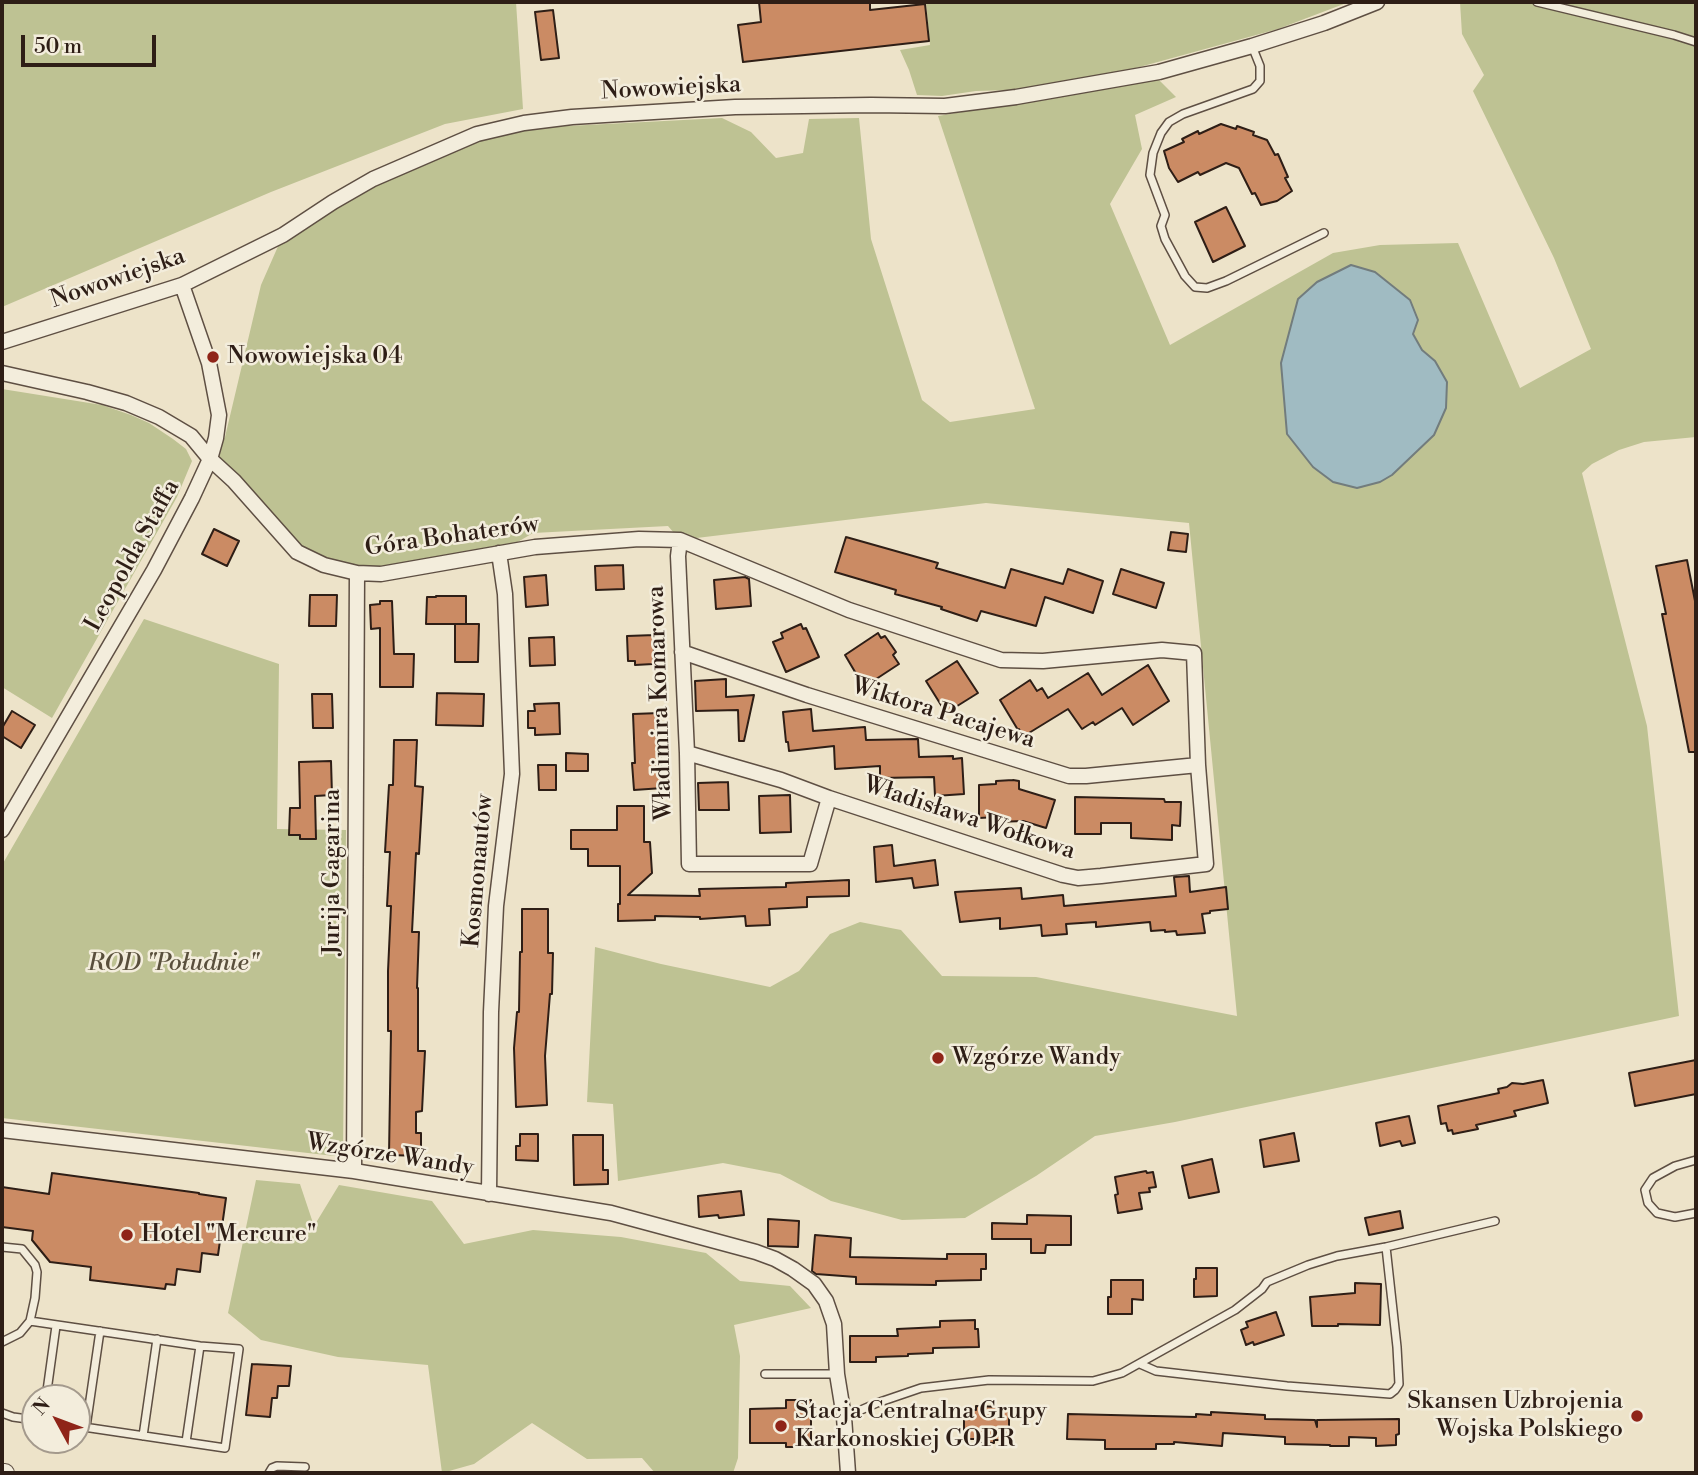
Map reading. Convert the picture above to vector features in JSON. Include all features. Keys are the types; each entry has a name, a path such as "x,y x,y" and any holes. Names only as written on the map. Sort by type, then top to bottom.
{"street":[{"name":"Nowowiejska","path":"2,342 182,285 282,235 373,179 477,134 524,123 585,116 735,107 945,106 1016,97 1159,72 1325,23 1377,2"},
{"name":"Leopolda Staffa","path":"2,830 148,581 210,459 219,415 209,363 182,285"},
{"name":"Góra Bohaterów","path":"2,373 126,402 191,436 297,552 324,565 357,573 381,574 535,547 680,540"},
{"name":"Władimira Komarowa","path":"680,540 678,556 689,864"},
{"path":"680,540 849,610 1001,660 1043,661 1162,650 1194,653 1198,765"},
{"name":"Kosmonautów","path":"489,1194 491,1012 496,906 512,774 505,594 499,553"},
{"name":"Jurija Gagarina","path":"354,1171 357,573"},
{"name":"Wiktora Pacajewa","path":"682,652 820,699 1069,776 1198,765"},
{"name":"Władisława Wołkowa","path":"687,753 781,779 829,798 1063,876 1078,878 1206,864 1198,765"},
{"name":"Władisława Wołkowa","path":"689,864 810,864 829,798"},
{"name":"Wzgórze Wandy","path":"2,1130 354,1171 611,1213 775,1259 814,1284 825,1301 834,1324 836,1374 844,1418 848,1473"}],"lane":[{"path":"1537,2 1674,34 1696,42"},
{"path":"1252,46 1260,66 1260,81 1253,89 1184,114 1169,122 1161,133 1153,153 1150,175 1165,215 1161,226 1165,239 1185,276 1195,286 1208,288 1324,233"},
{"path":"1696,1160 1675,1166 1653,1178 1645,1190 1648,1203 1657,1213 1675,1216 1696,1213"},
{"path":"844,1418 877,1403 922,1388 989,1380 1093,1381 1122,1373 1235,1310 1267,1282 1308,1265 1337,1256 1495,1222"},
{"path":"2,1247 22,1249 35,1265 37,1272 30,1321 20,1333 2,1342"},
{"path":"1140,1364 1156,1371 1287,1386 1390,1394 1399,1384 1386,1247"},
{"path":"30,1321 200,1346 239,1349 225,1448 91,1428"},
{"path":"48,1384 56,1326"},
{"path":"91,1393 100,1331"},
{"path":"144,1436 157,1339"},
{"path":"186,1442 200,1346"},
{"path":"765,1374 836,1374"},
{"path":"2,1413 21,1418"},
{"path":"270,1473 272,1468 277,1466 305,1467"}],"green space":[{"path":"2,2 516,2 523,109 445,124 271,192 2,307"},
{"path":"926,2 1349,2 1278,29 1114,74 1011,90 942,96 917,95 900,50 930,45"},
{"path":"1460,2 1696,2 1696,437 1644,442 1619,450 1592,464 1582,473 1647,726 1679,1016 1175,1122 1095,1136 1036,1176 965,1218 902,1220 831,1201 780,1174 723,1163 618,1181 613,1104 587,1102 595,947 770,987 799,971 830,934 860,922 901,930 942,976 1036,977 1237,1016 1189,523 986,503 680,540 668,526 533,533 499,553 400,570 322,567 210,459 225,437 261,285 283,235 333,202 477,134 529,128 722,118 751,132 776,158 803,153 809,119 859,118 871,239 922,400 950,422 1035,409 938,116 1158,79 1176,97 1135,115 1142,149 1110,204 1170,345 1333,253 1380,245 1458,243 1520,388 1591,349 1554,258 1473,91 1484,75 1462,34","holes":["1351,265 1375,272 1410,300 1413,334 1422,350 1435,361 1287,434 1281,363"]},
{"path":"2,389 102,405 131,415 173,439 186,449 192,461 177,497 52,718 2,687"},
{"name":"ROD \"Południe\"","path":"144,619 279,664 277,829 346,830 343,1157 2,1118 2,865"},
{"path":"256,1180 300,1184 314,1226 339,1185 432,1201 464,1244 533,1230 621,1237 706,1253 740,1281 790,1286 811,1308 734,1325 740,1356 738,1458 733,1473 655,1473 642,1458 587,1459 532,1423 474,1464 442,1473 428,1365 338,1357 261,1340 228,1313"}],"water":[{"path":"1351,265 1375,272 1410,300 1418,320 1413,334 1422,350 1435,361 1447,382 1446,408 1434,435 1392,475 1380,482 1357,488 1333,482 1313,467 1287,434 1281,363 1298,299 1317,282"}],"building":[{"path":"759,2 870,2 870,10 925,4 929,41 743,62 738,25 761,22"},
{"path":"553,10 559,58 541,60 535,12"},
{"path":"1221,124 1236,129 1237,126 1267,140 1275,155 1278,154 1292,191 1277,201 1261,205 1255,193 1252,194 1239,168 1226,163 1178,182 1169,168 1164,151 1184,142 1182,139 1198,131 1199,134"},
{"path":"1226,207 1245,246 1213,262 1195,222"},
{"path":"214,529 239,541 227,566 202,554"},
{"path":"1171,532 1188,534 1186,552 1168,550"},
{"path":"846,537 938,563 936,568 1005,588 1011,569 1063,584 1068,569 1103,581 1093,613 1045,597 1036,626 981,611 977,621 941,609 942,607 895,594 896,590 835,572"},
{"path":"1687,560 1696,606 1696,752 1689,752 1662,614 1666,614 1656,566"},
{"path":"623,565 624,589 596,590 595,566"},
{"path":"1121,569 1164,583 1156,608 1113,594"},
{"path":"546,575 548,605 526,607 524,577"},
{"path":"745,577 749,579 751,606 716,609 714,580"},
{"path":"310,595 337,595 336,626 309,626"},
{"path":"466,596 466,624 426,624 427,597"},
{"path":"380,601 392,601 394,654 414,654 413,687 380,687 380,628 371,629 370,605 380,604"},
{"path":"455,624 479,624 478,662 455,662"},
{"path":"801,624 803,629 806,628 819,657 786,672 773,642 783,638 781,633"},
{"path":"878,633 881,638 885,636 896,652 893,655 899,664 864,687 845,655"},
{"path":"655,635 653,664 635,665 635,661 628,661 627,636"},
{"path":"554,637 555,665 530,666 529,638"},
{"path":"957,661 978,693 946,713 926,681"},
{"path":"1148,665 1169,701 1133,725 1122,708 1095,725 1093,722 1082,729 1068,709 1024,736 1000,700 1030,680 1037,691 1042,688 1048,698 1088,673 1102,695"},
{"path":"726,679 726,697 754,695 744,741 739,741 738,710 696,711 695,681"},
{"path":"437,693 484,694 483,726 436,725"},
{"path":"312,694 332,694 333,728 313,728"},
{"path":"559,703 560,734 535,735 535,728 528,728 528,711 535,711 534,704"},
{"path":"811,709 813,731 865,727 866,740 918,739 919,757 962,758 964,794 935,796 934,777 880,778 880,766 835,769 834,746 789,751 783,712"},
{"path":"12,711 35,725 21,748 2,736 2,728"},
{"path":"660,713 661,731 658,732 663,788 634,790 633,714"},
{"path":"394,740 417,740 415,786 423,787 412,932 419,932 418,1051 425,1051 422,1111 416,1112 416,1133 421,1133 421,1156 389,1155 391,1031 388,1031 388,971 391,906 387,906 390,852 385,852 389,785 393,785"},
{"path":"566,753 588,754 588,771 566,771"},
{"path":"331,761 332,795 315,796 316,839 300,839 300,835 289,835 290,808 300,808 299,762"},
{"path":"538,765 556,765 556,790 539,790"},
{"path":"1019,781 1019,789 1055,800 1046,828 1023,821 997,822 997,817 979,818 979,785"},
{"path":"728,782 729,810 699,810 698,783"},
{"path":"790,795 791,832 760,833 759,796"},
{"path":"1075,797 1164,799 1165,802 1181,802 1180,826 1172,825 1172,840 1131,838 1131,823 1101,823 1101,834 1075,834"},
{"path":"617,806 644,806 644,842 650,842 652,873 628,895 700,896 699,889 786,887 786,883 849,880 849,896 807,897 807,907 769,909 770,925 746,926 745,916 700,919 655,916 655,920 618,921 620,866 588,866 588,849 571,849 571,830 617,830"},
{"path":"892,845 894,866 935,860 938,885 914,888 912,878 876,882 874,847"},
{"path":"1189,876 1190,892 1226,887 1228,909 1202,914 1205,933 1177,935 1176,931 1151,931 1150,922 1096,927 1096,922 1066,924 1067,934 1042,936 1041,925 1000,929 1000,918 960,922 955,892 1021,888 1022,899 1063,895 1064,906 1176,896 1174,877"},
{"path":"522,909 548,909 548,953 553,953 552,994 545,1056 547,1105 516,1107 514,1048 519,1012"},
{"path":"1696,1060 1696,1094 1635,1106 1629,1073"},
{"path":"1543,1080 1548,1103 1514,1111 1516,1116 1476,1125 1478,1129 1453,1134 1452,1130 1448,1131 1446,1123 1441,1124 1438,1106 1499,1093 1498,1089 1512,1083"},
{"path":"1409,1116 1415,1143 1402,1146 1400,1141 1380,1146 1376,1123"},
{"path":"1294,1133 1299,1161 1264,1167 1260,1140"},
{"path":"520,1134 538,1134 538,1161 516,1160 516,1146 520,1146"},
{"path":"573,1135 603,1135 603,1170 608,1170 608,1184 574,1185"},
{"path":"1212,1159 1219,1192 1189,1198 1182,1166"},
{"path":"1153,1172 1156,1187 1149,1188 1150,1192 1139,1193 1142,1209 1118,1213 1115,1177"},
{"name":"Hotel \"Mercure\"","path":"52,1173 226,1198 218,1255 202,1253 200,1272 177,1269 175,1285 166,1284 165,1289 90,1280 91,1267 50,1262 32,1240 33,1231 2,1227 2,1187 49,1194"},
{"path":"741,1191 744,1215 699,1217 698,1196"},
{"path":"1400,1211 1403,1228 1369,1235 1365,1218"},
{"path":"1027,1215 1071,1216 1071,1245 1046,1245 1045,1253 1031,1253 1031,1239 992,1239 992,1223 1027,1224"},
{"path":"768,1219 799,1221 798,1247 768,1246"},
{"path":"815,1235 851,1238 850,1257 947,1259 947,1254 986,1254 986,1269 981,1269 981,1280 936,1281 936,1285 856,1284 856,1277 816,1274 812,1271"},
{"path":"1196,1268 1217,1268 1217,1296 1194,1297"},
{"path":"1111,1280 1143,1280 1143,1300 1132,1299 1132,1314 1108,1314"},
{"path":"1355,1283 1381,1284 1380,1325 1312,1326 1310,1297 1355,1293"},
{"path":"1276,1312 1284,1335 1246,1345 1241,1330 1248,1327 1246,1322"},
{"path":"975,1320 979,1347 933,1348 933,1353 876,1357 876,1362 850,1362 850,1336 898,1336 897,1329 940,1327 940,1321"},
{"path":"252,1364 291,1366 289,1386 278,1386 277,1398 272,1398 270,1417 246,1415"},
{"name":"Stacja Centralna Grupy Karkonoskiej GOPR","path":"786,1400 811,1400 811,1447 786,1447 786,1443 750,1443 750,1409 786,1408"},
{"path":"976,1406 1009,1410 1009,1440 994,1440 994,1443 964,1439 964,1410 976,1410"},
{"path":"1211,1412 1265,1415 1265,1419 1315,1420 1317,1427 1317,1420 1399,1419 1399,1434 1396,1435 1396,1445 1376,1446 1376,1438 1349,1437 1349,1446 1330,1446 1285,1444 1285,1437 1223,1433 1222,1446 1174,1442 1156,1444 1156,1449 1105,1449 1105,1440 1067,1439 1068,1414 1196,1417 1196,1414 1211,1415"}],"place":[{"name":"Nowowiejska 04","path":"213,357"},
{"name":"Wzgórze Wandy","path":"938,1058"},
{"name":"Hotel \"Mercure\"","path":"127,1235"},
{"name":"Skansen Uzbrojenia Wojska Polskiego","path":"1637,1416"},
{"name":"Stacja Centralna Grupy Karkonoskiej GOPR","path":"781,1426"}]}
